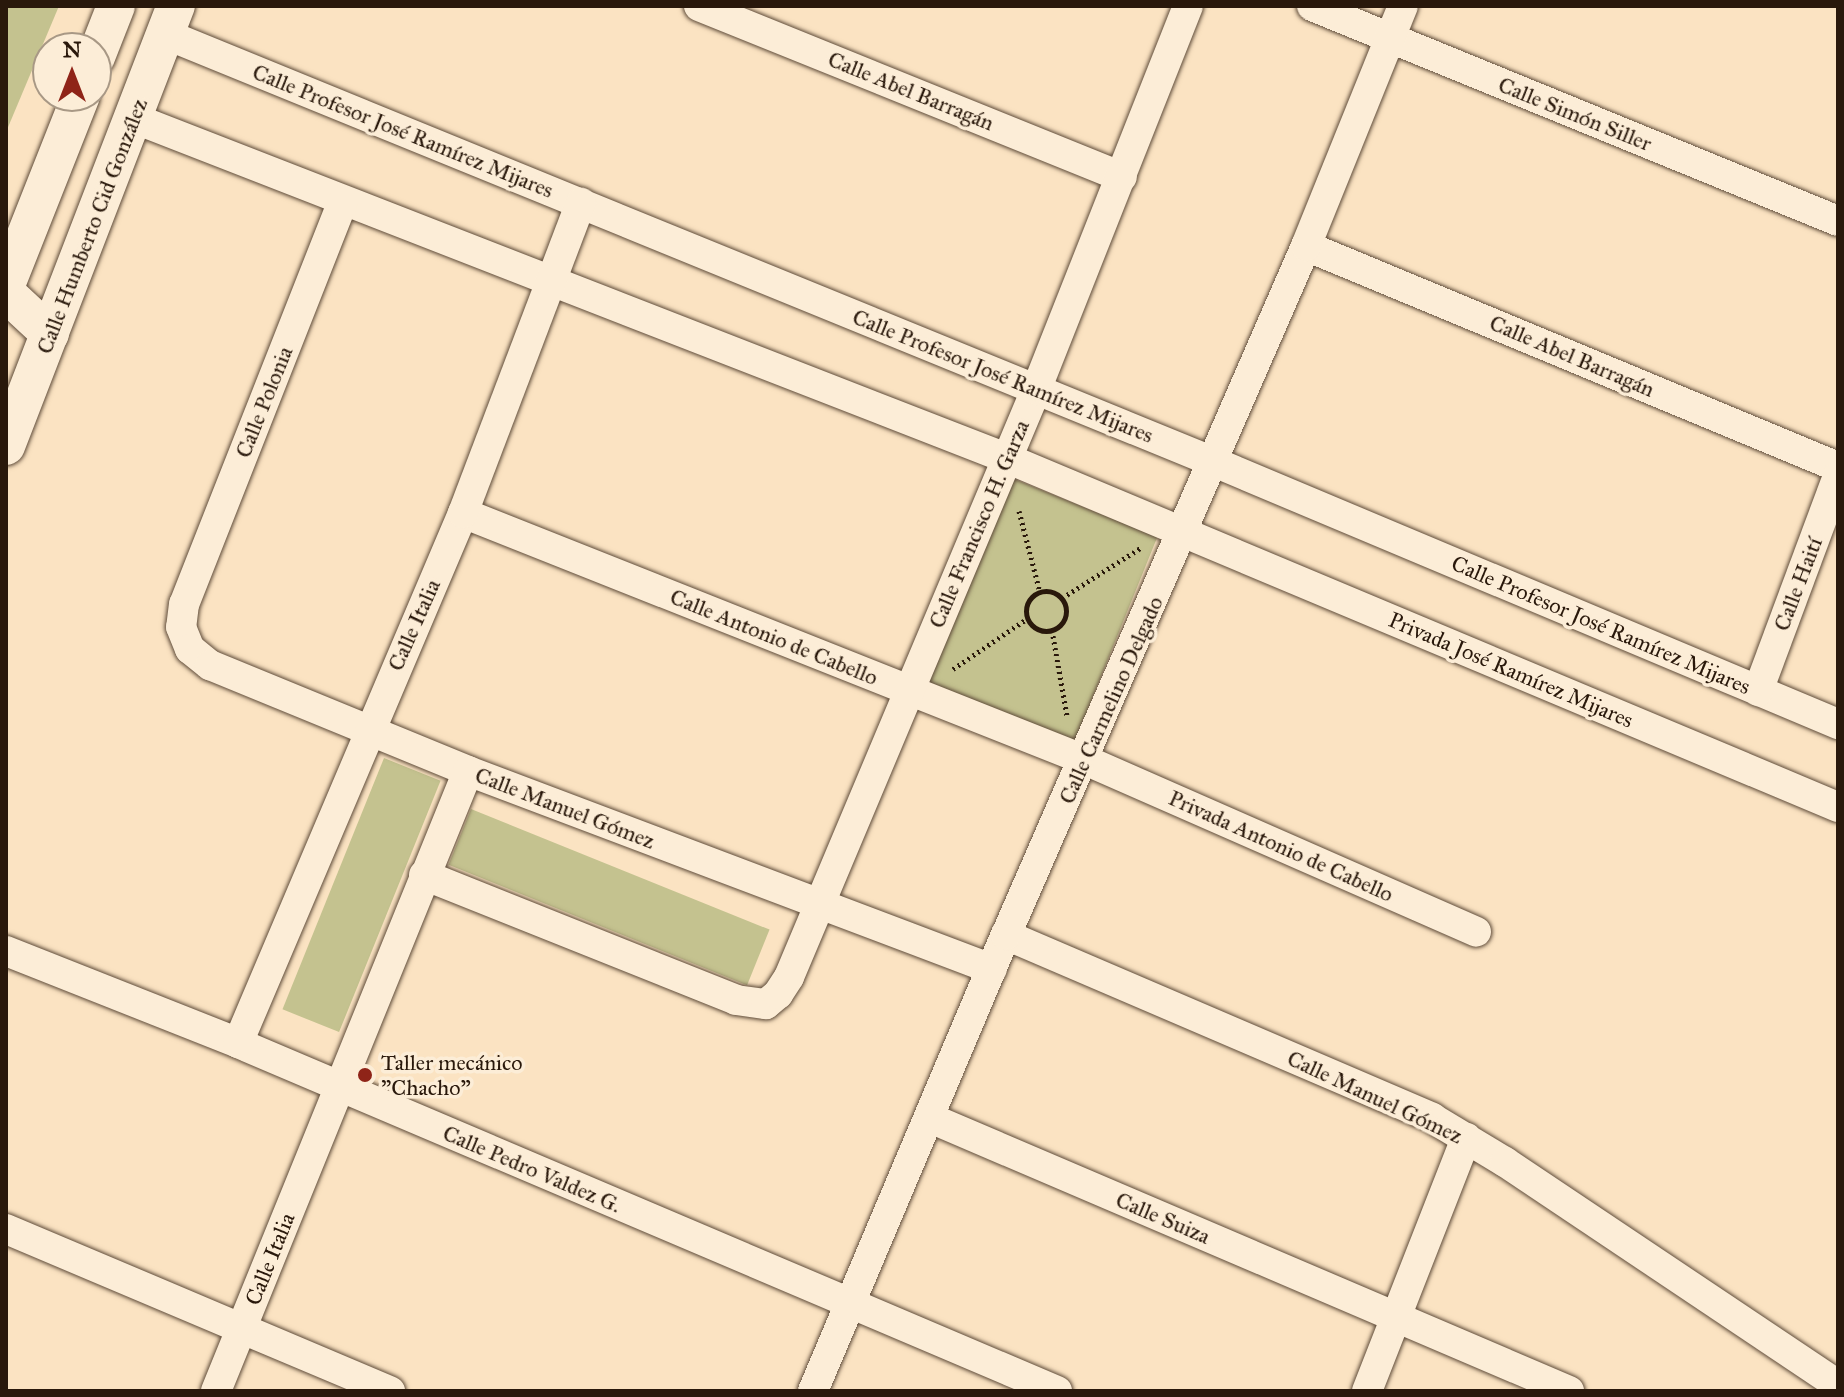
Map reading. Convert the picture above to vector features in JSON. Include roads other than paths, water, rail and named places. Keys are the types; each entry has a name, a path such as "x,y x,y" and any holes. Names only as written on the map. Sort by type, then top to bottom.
{"street":[{"path":"106,32 116,6"},
{"name":"Calle Abel Barragán","path":"699,6 1122,177"},
{"name":"Calle Francisco H. Garza","path":"424,875 736,1000 766,1004 778,994 820,904 1036,390 1188,6"},
{"name":"Calle Simón Siller","path":"1312,6 1838,221"},
{"name":"Calle Carmelino Delgado","path":"813,1391 1006,935 1214,462 1403,6"},
{"name":"Calle Humberto Cid González","path":"6,446 171,20"},
{"name":"Calle Profesor José Ramírez Mijares","path":"171,20 581,203 1214,462 1838,724"},
{"path":"6,285 75,112"},
{"path":"133,118 550,283 1006,458 1184,531"},
{"name":"Calle Polonia","path":"184,604 343,201"},
{"name":"Calle Italia","path":"238,1043 368,730 463,513 581,203"},
{"name":"Calle Abel Barragán","path":"1306,246 1838,467"},
{"path":"6,293 50,334"},
{"name":"Calle Haití","path":"1758,691 1838,476"},
{"name":"Calle Antonio de Cabello","path":"463,513 1085,760"},
{"name":"Privada José Ramírez Mijares","path":"1184,531 1838,807"},
{"name":"Calle Manuel Gómez","path":"184,604 181,627 190,649 210,665 468,771 992,969"},
{"name":"Privada Antonio de Cabello","path":"1085,760 1476,932"},
{"name":"Calle Italia","path":"216,1391 468,771"},
{"name":"Calle Manuel Gómez","path":"1006,935 1432,1118 1838,1385"},
{"name":"Calle Pedro Valdez G.","path":"6,951 238,1043 1057,1391"},
{"name":"Calle Suiza","path":"930,1118 1569,1391"},
{"path":"1367,1391 1466,1138"},
{"path":"6,1229 390,1391"}],"place":[{"name":"Taller mecánico \"Chacho\"","path":"365,1075"}]}
